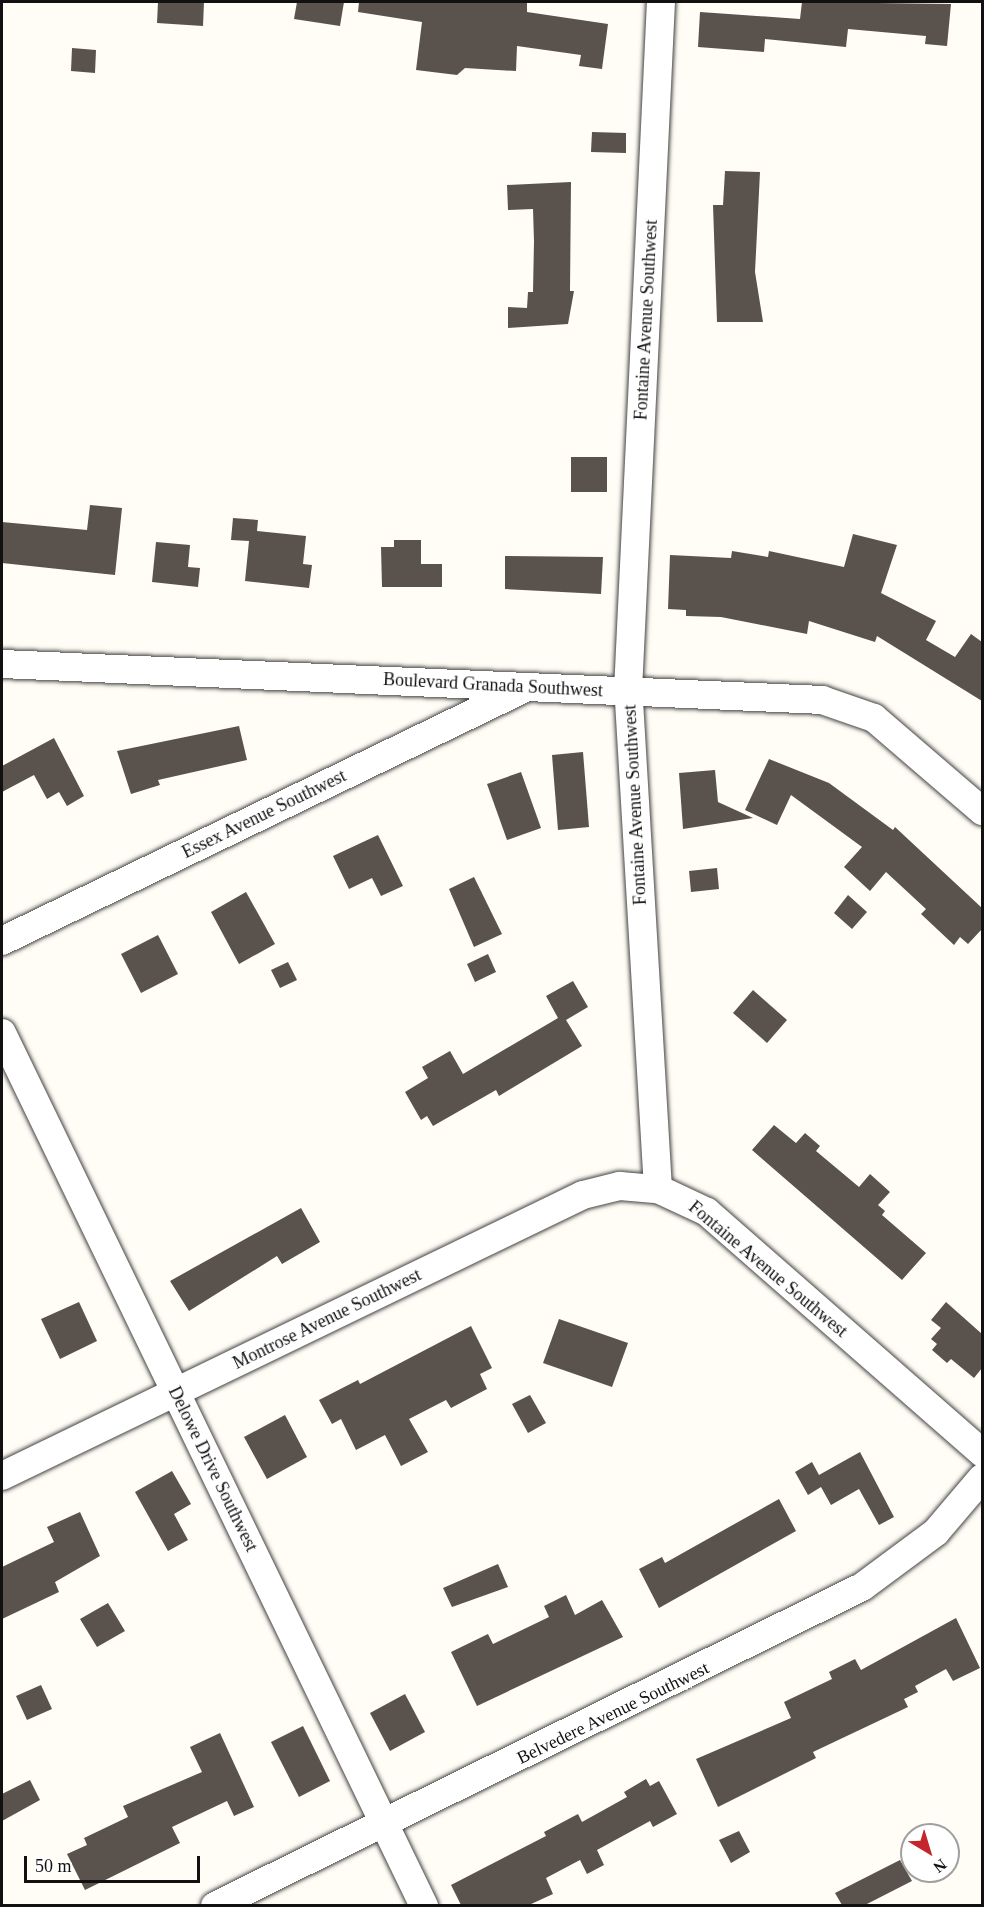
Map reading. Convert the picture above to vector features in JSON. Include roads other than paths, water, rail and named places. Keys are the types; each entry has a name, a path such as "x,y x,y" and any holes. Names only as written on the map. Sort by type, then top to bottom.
{"street":[{"name":"Fontaine Avenue Southwest","path":"661,2 628,692 658,1189 707,1212 982,1453"},
{"name":"Boulevard Granada Southwest","path":"2,664 628,692 848,706 874,718 982,811"},
{"name":"Essex Avenue Southwest","path":"2,942 527,687"},
{"name":"Delowe Drive Southwest","path":"2,1033 424,1905"},
{"name":"Montrose Avenue Southwest","path":"2,1476 583,1195 620,1186 658,1189"},
{"name":"Belvedere Avenue Southwest","path":"215,1905 384,1824 862,1587 936,1532 982,1478"}]}
